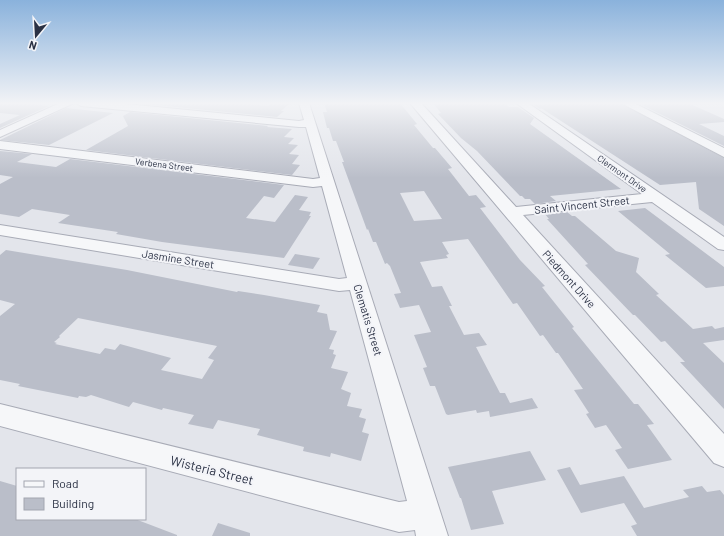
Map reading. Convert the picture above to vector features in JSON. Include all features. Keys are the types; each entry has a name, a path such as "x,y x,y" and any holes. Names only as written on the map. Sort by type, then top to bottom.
{"street":[{"path":"0,134 14,128"},
{"name":"Clematis Street","path":"311,128 429,525"},
{"name":"Piedmont Drive","path":"437,128 724,454"},
{"name":"Clermont Drive","path":"557,128 724,245"},
{"path":"675,128 724,153"},
{"path":"698,140 718,138"},
{"name":"Verbena Street","path":"0,145 313,183 327,182"},
{"name":"Saint Vincent Street","path":"510,212 655,197"},
{"name":"Jasmine Street","path":"0,230 339,285 357,283"},
{"name":"Wisteria Street","path":"0,415 429,525"}],"building":[{"path":"25,128 83,128 49,145 0,140"},
{"path":"124,128 280,128 292,129 284,137 294,138 288,144 298,145 289,154 299,155 292,164 300,165 292,175 86,150"},
{"path":"329,128 416,128 452,168 448,169 469,196 476,195 486,207 480,208 520,260 545,286 542,287 574,327 572,328 634,404 638,404 654,424 647,425 672,460 628,469 615,450 622,448 606,425 595,428 586,414 589,413 574,390 583,389 558,353 556,353 543,335 540,336 517,303 513,304 468,239 442,242 449,254 446,255 448,258 420,262 432,287 442,286 452,306 449,306 464,335 479,333 487,345 476,347 500,393 505,393 510,403 532,398 538,408 490,417 489,411 477,413 476,410 448,415 446,414 435,386 430,386 423,368 427,367 414,335 431,332 419,305 400,308 394,294 401,293 390,266 387,263 385,264 376,242 373,242 368,229 367,230 342,162 344,162 336,141 333,141","holes":["424,191 442,219 414,221 400,193"]},
{"path":"451,128 536,128 621,189 550,196 556,201 535,204 530,199 525,199 520,196 477,151"},
{"path":"572,128 667,128 724,158 724,226 699,209 696,182 660,185"},
{"path":"688,128 707,128 724,136 724,146"},
{"path":"0,151 32,154 17,162 56,167 70,159 284,185 274,198 264,196 246,218 275,222 295,195 308,197 299,210 311,212 309,216 311,216 284,258 162,242 116,234 118,232 58,223 70,215 32,209 19,217 0,214 0,184 13,177 0,175"},
{"path":"645,208 724,267 724,286 706,288 665,255 670,254 618,211"},
{"path":"567,212 572,216 575,216 616,251 639,258 636,272 659,294 656,295 693,329 712,326 715,329 724,327 724,340 703,343 724,363 724,409 680,362 685,362 665,341 661,342 585,265 588,264 547,219 549,219 545,214"},
{"path":"6,250 127,270 237,292 264,295 320,305 317,312 327,314 330,330 337,331 329,349 334,350 333,354 336,355 331,368 348,372 341,389 351,393 347,406 362,409 359,417 366,419 362,432 369,434 361,461 331,453 330,457 303,451 304,447 257,435 260,429 218,420 213,429 188,424 194,415 163,408 162,410 133,402 129,407 91,395 86,397 79,396 78,398 18,386 20,384 0,380 0,316 15,304 0,300 0,255","holes":["78,318 217,346 208,358 214,360 202,379 161,370 171,358 120,344 115,350 105,348 100,354 55,344 57,343 54,342"]},
{"path":"295,254 320,258 313,269 288,265"},
{"path":"530,451 546,480 492,491 504,524 471,530 461,498 448,467"},
{"path":"570,467 580,485 624,476 644,508 689,497 683,490 702,486 707,492 720,490 724,495 724,536 637,536 631,526 637,524 624,503 581,513 557,470"},
{"path":"0,481 16,486 16,520 138,520 177,535 177,536 0,536"},
{"path":"218,523 250,533 250,536 212,536"}]}
